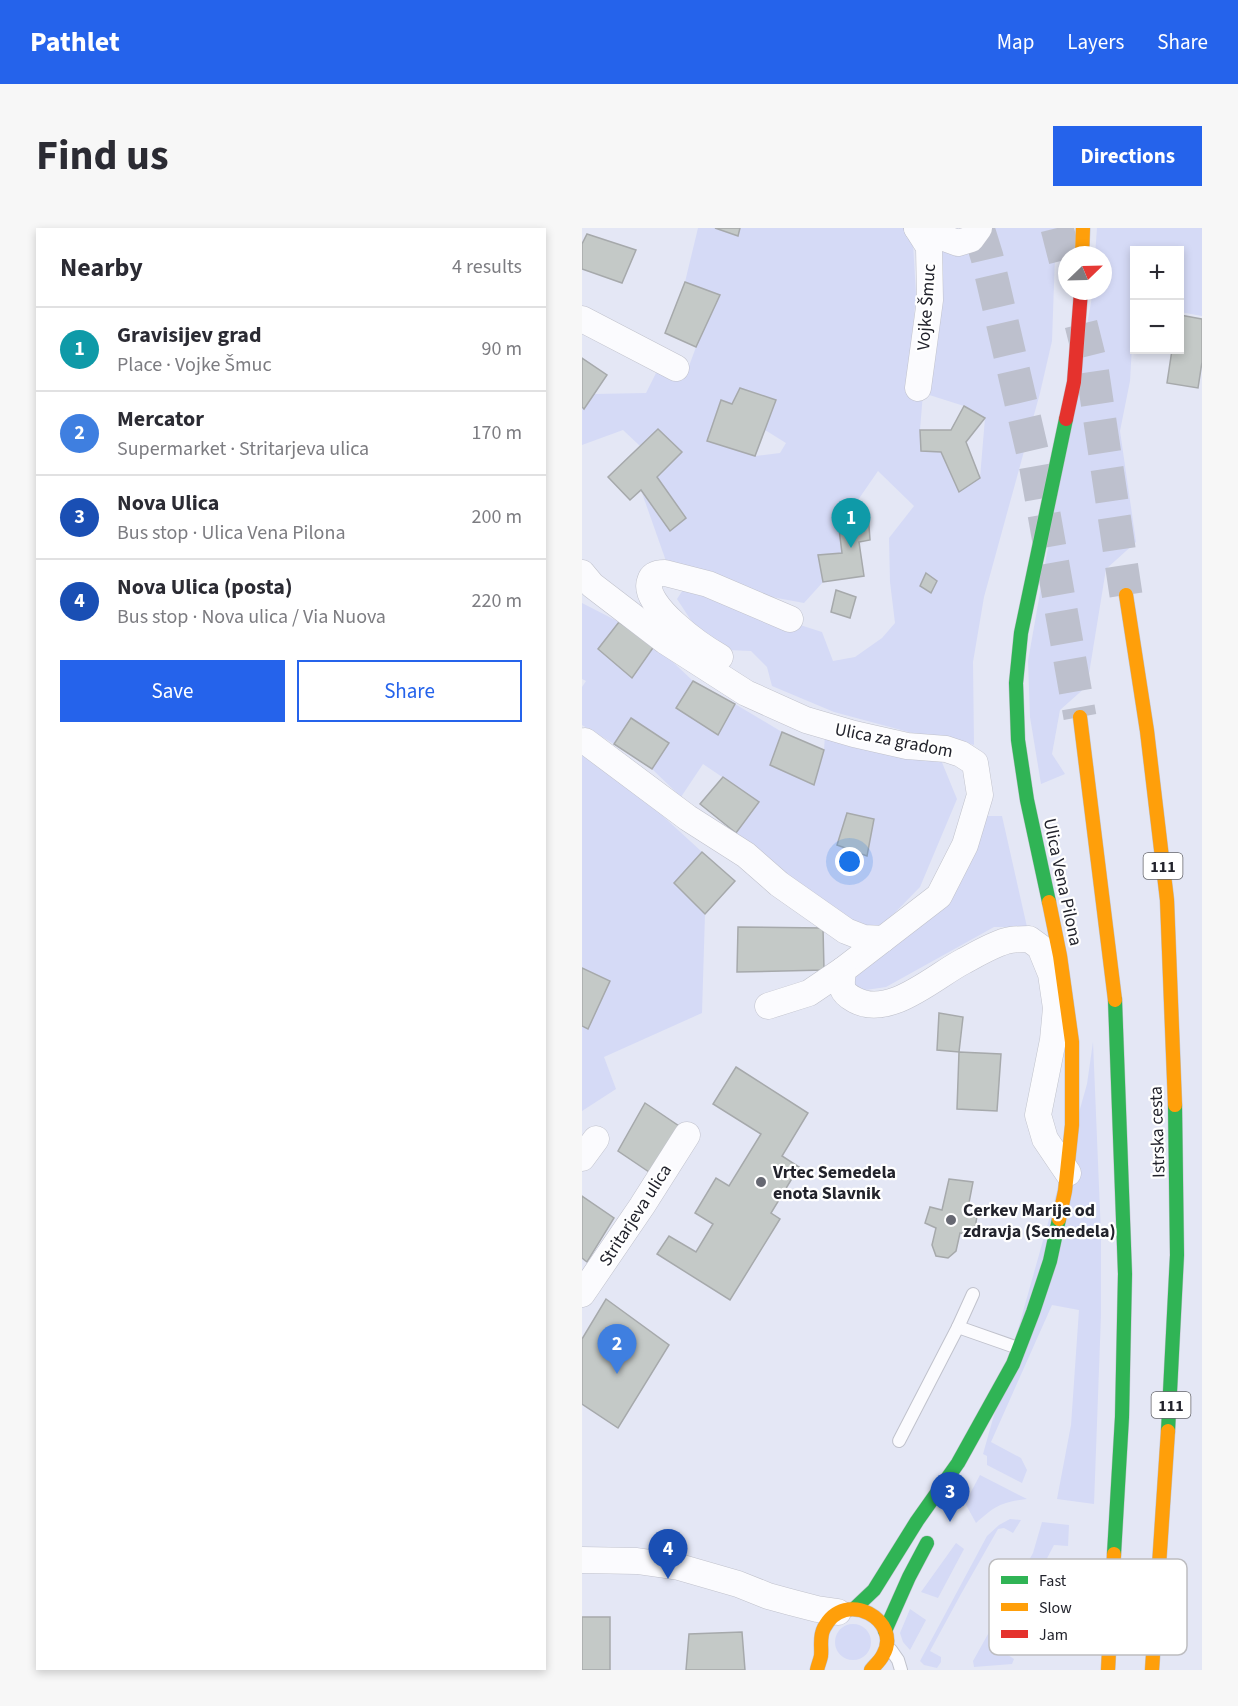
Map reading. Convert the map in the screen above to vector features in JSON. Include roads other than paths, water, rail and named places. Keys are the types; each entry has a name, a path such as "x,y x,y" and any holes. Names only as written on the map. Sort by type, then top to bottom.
{"main road":[{"path":"1082,246 1083,228"},
{"name":"Ulica Vena Pilona","path":"817,1670 823,1628 829,1619 847,1610 874,1590 957,1463 1013,1364 1050,1261 1068,1173 1072,1125 1072,1042 1060,956 1027,800 1018,740 1016,683 1021,633 1074,382 1080,300"},
{"name":"Istrska cesta","path":"1126,595 1147,731 1167,900 1176,1139 1177,1255 1172,1377 1160,1559"},
{"name":"Istrska cesta","path":"1080,717 1115,993 1125,1274 1122,1417 1114,1559"},
{"name":"Ulica Vena Pilona","path":"940,1514 957,1463"},
{"path":"872,1670 884,1654 886,1638 909,1577 931,1535"},
{"path":"847,1610 865,1610 873,1615 880,1622 886,1638"},
{"path":"821,1645 826,1660 834,1668"},
{"name":"Istrska cesta","path":"1108,1670 1109,1655"},
{"name":"Istrska cesta","path":"1152,1670 1153,1655"}],"street":[{"name":"Vojke Šmuc","path":"917,228 958,243 971,239 980,228"},
{"name":"Vojke Šmuc","path":"917,228 929,247 930,300 918,388"},
{"path":"582,319 676,369"},
{"name":"Ulica za gradom","path":"582,573 592,585 665,641 746,693 806,720 908,746 946,749 962,754 975,762 980,795 965,845 939,896 843,970 809,993 768,1006"},
{"path":"746,693 747,674 713,653 676,625 654,603 648,591 652,576 665,573 708,584 790,619"},
{"path":"585,741 688,818 746,855 779,884 846,931 864,938 883,939"},
{"path":"843,970 841,986 846,995 862,1004 878,1005 921,989 961,962 1006,941 1029,939 1040,947 1051,974 1056,1008 1053,1040 1038,1115 1045,1139 1068,1173"},
{"name":"Stritarjeva ulica","path":"582,1294 687,1135"},
{"path":"582,1560 637,1561 679,1567 738,1584 768,1596 817,1609 847,1610"},
{"path":"768,1596 801,1622 821,1645"}],"lane":[{"path":"899,1441 958,1328 973,1294"},
{"path":"958,1328 1019,1349"},
{"path":"886,1638 901,1670"}],"tunnel":[{"path":"978,228 987,257 1035,463 1080,717"},
{"path":"1057,228 1062,246"},
{"path":"1081,324 1092,368 1126,595"}],"place":[{"name":"Gravisijev grad","path":"851,548"},
{"name":"Vrtec Semedela enota Slavnik","path":"761,1182"},
{"name":"Cerkev Marije od zdravja (Semedela)","path":"951,1220"},
{"name":"Mercator","path":"617,1374"},
{"name":"Nova Ulica","path":"950,1522"},
{"name":"Nova Ulica (posta)","path":"668,1579"}]}
